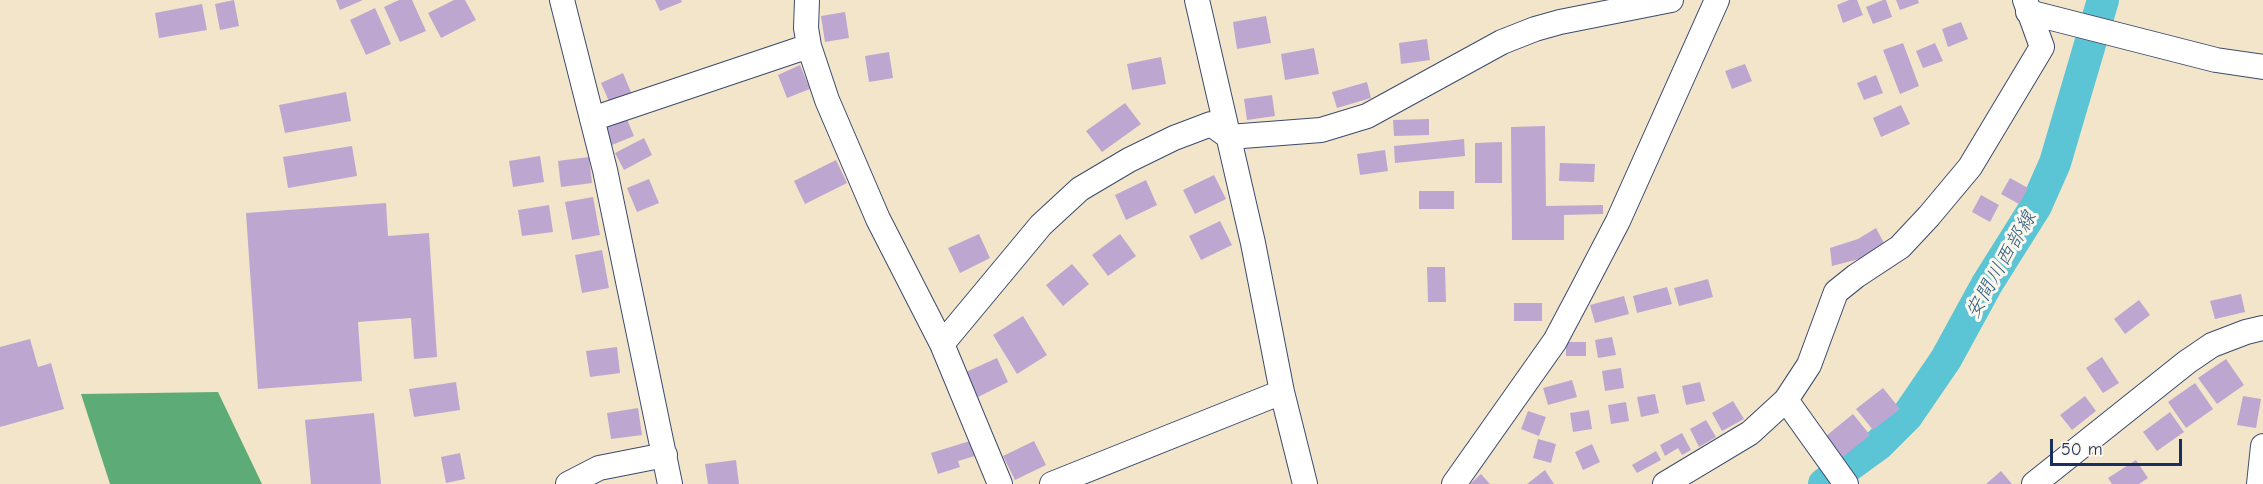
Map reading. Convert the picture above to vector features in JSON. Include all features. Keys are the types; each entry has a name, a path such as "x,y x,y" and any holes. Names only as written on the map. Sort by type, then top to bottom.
{"street":[{"path":"562,0 617,225 670,484"},
{"path":"807,0 808,46 827,100 878,219 942,344 1000,484"},
{"path":"1197,0 1253,243 1282,392 1305,484"},
{"path":"942,344 1041,225 1080,189 1129,160 1174,138 1211,124 1230,137 1321,130 1367,116 1502,42 1535,29 1671,0"},
{"path":"1454,484 1555,341 1566,321 1618,221 1718,0"},
{"path":"2027,6 2092,28 2216,60 2263,67"},
{"path":"1665,484 1750,433 1786,400 1809,365 1836,292 1900,247 1970,167 2042,47 2027,6"},
{"path":"592,119 808,46"},
{"path":"2034,484 2187,362 2212,345 2263,328"},
{"path":"1052,484 1282,392"},
{"path":"1786,400 1840,476"},
{"path":"2259,484 2263,446"},
{"path":"568,484 599,468 665,455"}],"green space":[{"path":"218,392 262,484 110,484 81,394"}],"building":[{"path":"234,0 239,26 220,30 215,4"},
{"path":"336,0 363,0 340,10"},
{"path":"399,0 412,0 426,31 400,42 384,7"},
{"path":"454,0 465,0 476,20 441,38 428,13"},
{"path":"655,0 681,0 682,2 660,11"},
{"path":"1849,0 1857,0 1863,15 1843,23 1837,5"},
{"path":"1886,0 1892,17 1873,24 1866,7"},
{"path":"1896,0 1918,0 1919,3 1900,10"},
{"path":"202,4 207,30 159,38 155,13"},
{"path":"375,8 391,44 366,55 350,20"},
{"path":"845,12 849,38 825,42 821,16"},
{"path":"1266,16 1271,43 1237,49 1233,22"},
{"path":"1961,22 1968,39 1948,47 1942,29"},
{"path":"1427,39 1430,60 1401,64 1399,43"},
{"path":"1903,43 1919,86 1900,94 1883,50"},
{"path":"1935,43 1943,61 1923,68 1916,51"},
{"path":"1314,48 1319,74 1285,80 1281,54"},
{"path":"889,52 893,78 869,82 865,56"},
{"path":"1161,57 1166,84 1132,90 1127,64"},
{"path":"1745,64 1752,81 1732,89 1725,71"},
{"path":"800,65 810,89 787,98 778,75"},
{"path":"623,73 633,97 611,106 601,83"},
{"path":"1876,75 1883,93 1864,100 1857,83"},
{"path":"1367,82 1371,98 1337,108 1332,92"},
{"path":"346,92 351,121 285,133 279,105"},
{"path":"1272,95 1275,116 1247,120 1244,99"},
{"path":"1125,103 1141,124 1102,152 1086,131"},
{"path":"1901,105 1910,124 1881,137 1873,118"},
{"path":"624,112 634,136 612,145 602,121"},
{"path":"1429,119 1429,135 1394,136 1393,120"},
{"path":"1545,126 1546,206 1603,205 1603,214 1564,215 1564,240 1512,240 1511,127"},
{"path":"644,138 652,155 624,170 615,153"},
{"path":"1464,139 1465,156 1395,163 1394,146"},
{"path":"1502,142 1502,183 1475,183 1475,143"},
{"path":"352,146 357,176 288,188 283,157"},
{"path":"1385,150 1388,171 1360,175 1357,154"},
{"path":"540,156 544,182 513,187 509,161"},
{"path":"589,157 592,183 561,187 558,161"},
{"path":"836,160 847,183 805,204 794,181"},
{"path":"1560,163 1595,164 1594,182 1559,181"},
{"path":"1214,175 1226,199 1195,214 1183,190"},
{"path":"2010,178 2028,188 2019,204 2001,194"},
{"path":"649,179 659,203 637,212 627,188"},
{"path":"1146,180 1157,205 1126,220 1115,195"},
{"path":"1419,191 1454,191 1454,209 1419,209"},
{"path":"1981,195 1999,205 1990,222 1972,212"},
{"path":"593,197 600,235 572,240 565,202"},
{"path":"386,203 388,236 429,233 437,357 414,359 411,318 358,322 362,381 258,389 246,213"},
{"path":"549,205 553,232 522,236 518,210"},
{"path":"1220,221 1232,245 1201,260 1189,236"},
{"path":"1876,228 1885,245 1863,258 1832,266 1830,248 1858,239"},
{"path":"979,234 990,258 960,273 948,248"},
{"path":"1120,234 1136,256 1108,276 1092,255"},
{"path":"602,250 609,288 582,293 575,255"},
{"path":"1072,264 1089,284 1063,306 1046,285"},
{"path":"1427,267 1445,267 1446,302 1428,302"},
{"path":"1708,279 1713,297 1679,306 1674,288"},
{"path":"1667,287 1672,304 1637,313 1633,296"},
{"path":"2241,294 2245,312 2215,319 2210,301"},
{"path":"1624,296 1629,314 1595,323 1590,305"},
{"path":"2139,300 2150,315 2125,334 2114,319"},
{"path":"1514,303 1542,303 1542,321 1514,321"},
{"path":"1023,316 1047,355 1017,374 993,335"},
{"path":"1612,337 1616,355 1598,358 1595,340"},
{"path":"30,339 38,367 51,363 64,409 0,427 0,347"},
{"path":"1566,342 1586,342 1586,356 1566,356"},
{"path":"617,347 620,373 590,377 586,351"},
{"path":"2102,357 2119,383 2103,393 2086,368"},
{"path":"997,358 1008,382 978,397 966,372"},
{"path":"2226,359 2244,385 2217,404 2198,378"},
{"path":"1621,368 1624,388 1605,391 1602,371"},
{"path":"1572,380 1577,397 1548,405 1543,388"},
{"path":"456,382 460,410 414,417 409,389"},
{"path":"1700,382 1705,401 1686,405 1682,386"},
{"path":"2195,383 2213,409 2186,428 2168,402"},
{"path":"1883,388 1900,409 1873,430 1856,409"},
{"path":"1655,394 1659,413 1641,417 1637,397"},
{"path":"2085,396 2096,411 2072,430 2060,415"},
{"path":"2243,396 2261,399 2256,428 2237,425"},
{"path":"1733,401 1744,419 1722,431 1712,413"},
{"path":"1626,402 1629,421 1611,424 1608,405"},
{"path":"638,408 642,435 611,439 607,413"},
{"path":"1589,410 1592,429 1573,432 1570,413"},
{"path":"1528,411 1546,417 1539,436 1521,429"},
{"path":"2170,412 2184,432 2157,451 2143,432"},
{"path":"374,413 381,484 311,484 305,420"},
{"path":"1853,414 1870,435 1843,457 1826,436"},
{"path":"1706,420 1716,437 1699,447 1690,429"},
{"path":"1682,433 1691,450 1682,455 1678,448 1665,456 1660,445"},
{"path":"1538,439 1556,444 1551,463 1533,458"},
{"path":"970,441 975,456 958,461 960,467 938,474 931,453"},
{"path":"1034,441 1046,465 1015,480 1003,456"},
{"path":"1592,444 1600,462 1583,470 1575,452"},
{"path":"1656,451 1661,460 1637,473 1632,465"},
{"path":"460,453 465,479 446,483 441,457"},
{"path":"736,460 739,484 708,484 705,464"},
{"path":"2136,460 2148,478 2139,484 2112,484 2108,478"},
{"path":"1545,470 1554,484 1527,484"},
{"path":"2001,471 2012,484 1986,484"},
{"path":"1481,474 1490,484 1470,484"}],"waterway":[{"name":"安間川西部線","path":"1824,484 1879,444 1907,416 1946,359 1987,284 2036,206 2055,163 2103,0"}]}
